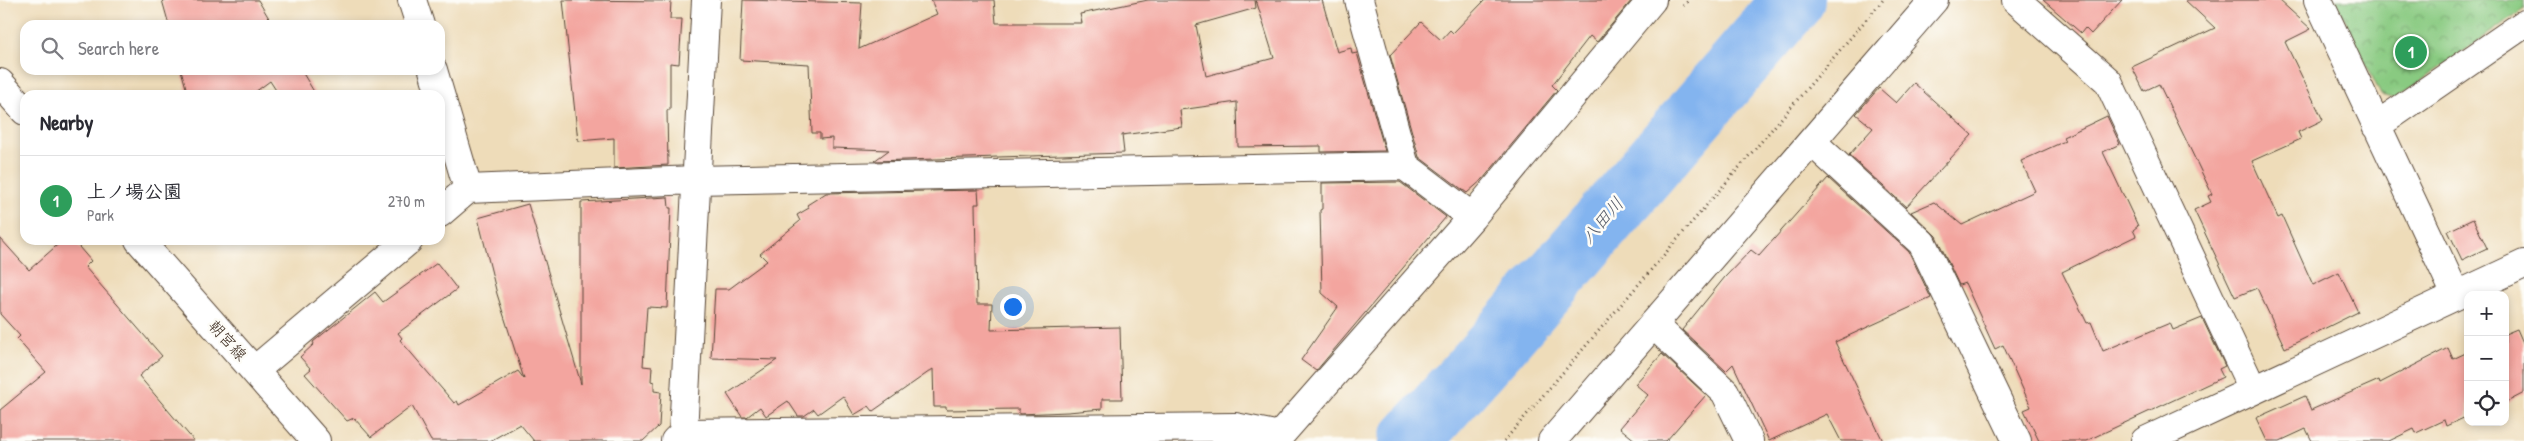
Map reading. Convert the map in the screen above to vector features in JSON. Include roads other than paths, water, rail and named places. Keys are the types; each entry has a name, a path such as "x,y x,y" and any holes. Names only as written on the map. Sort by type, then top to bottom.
{"street":[{"path":"412,0 418,20"},
{"path":"706,0 679,437 1235,427 1278,438 1472,217 1652,0"},
{"path":"1359,0 1405,166 1472,217"},
{"path":"1552,441 1934,0"},
{"path":"2016,0 2108,81 2253,390"},
{"path":"2318,0 2456,295"},
{"path":"2376,126 2524,24"},
{"path":"434,75 439,90"},
{"path":"0,83 20,105"},
{"path":"445,111 468,190"},
{"path":"1812,142 1922,243 2017,441"},
{"path":"445,210 468,190 695,180 1405,166"},
{"name":"朝宮線","path":"143,245 316,441"},
{"path":"255,370 403,245"},
{"path":"2145,441 2524,264"},
{"path":"1653,324 1725,392 1749,441"}],"waterway":[{"name":"八田川","path":"1410,441 1497,344 1794,0"}],"place":[{"name":"上ノ場公園","path":"2411,52"}]}
